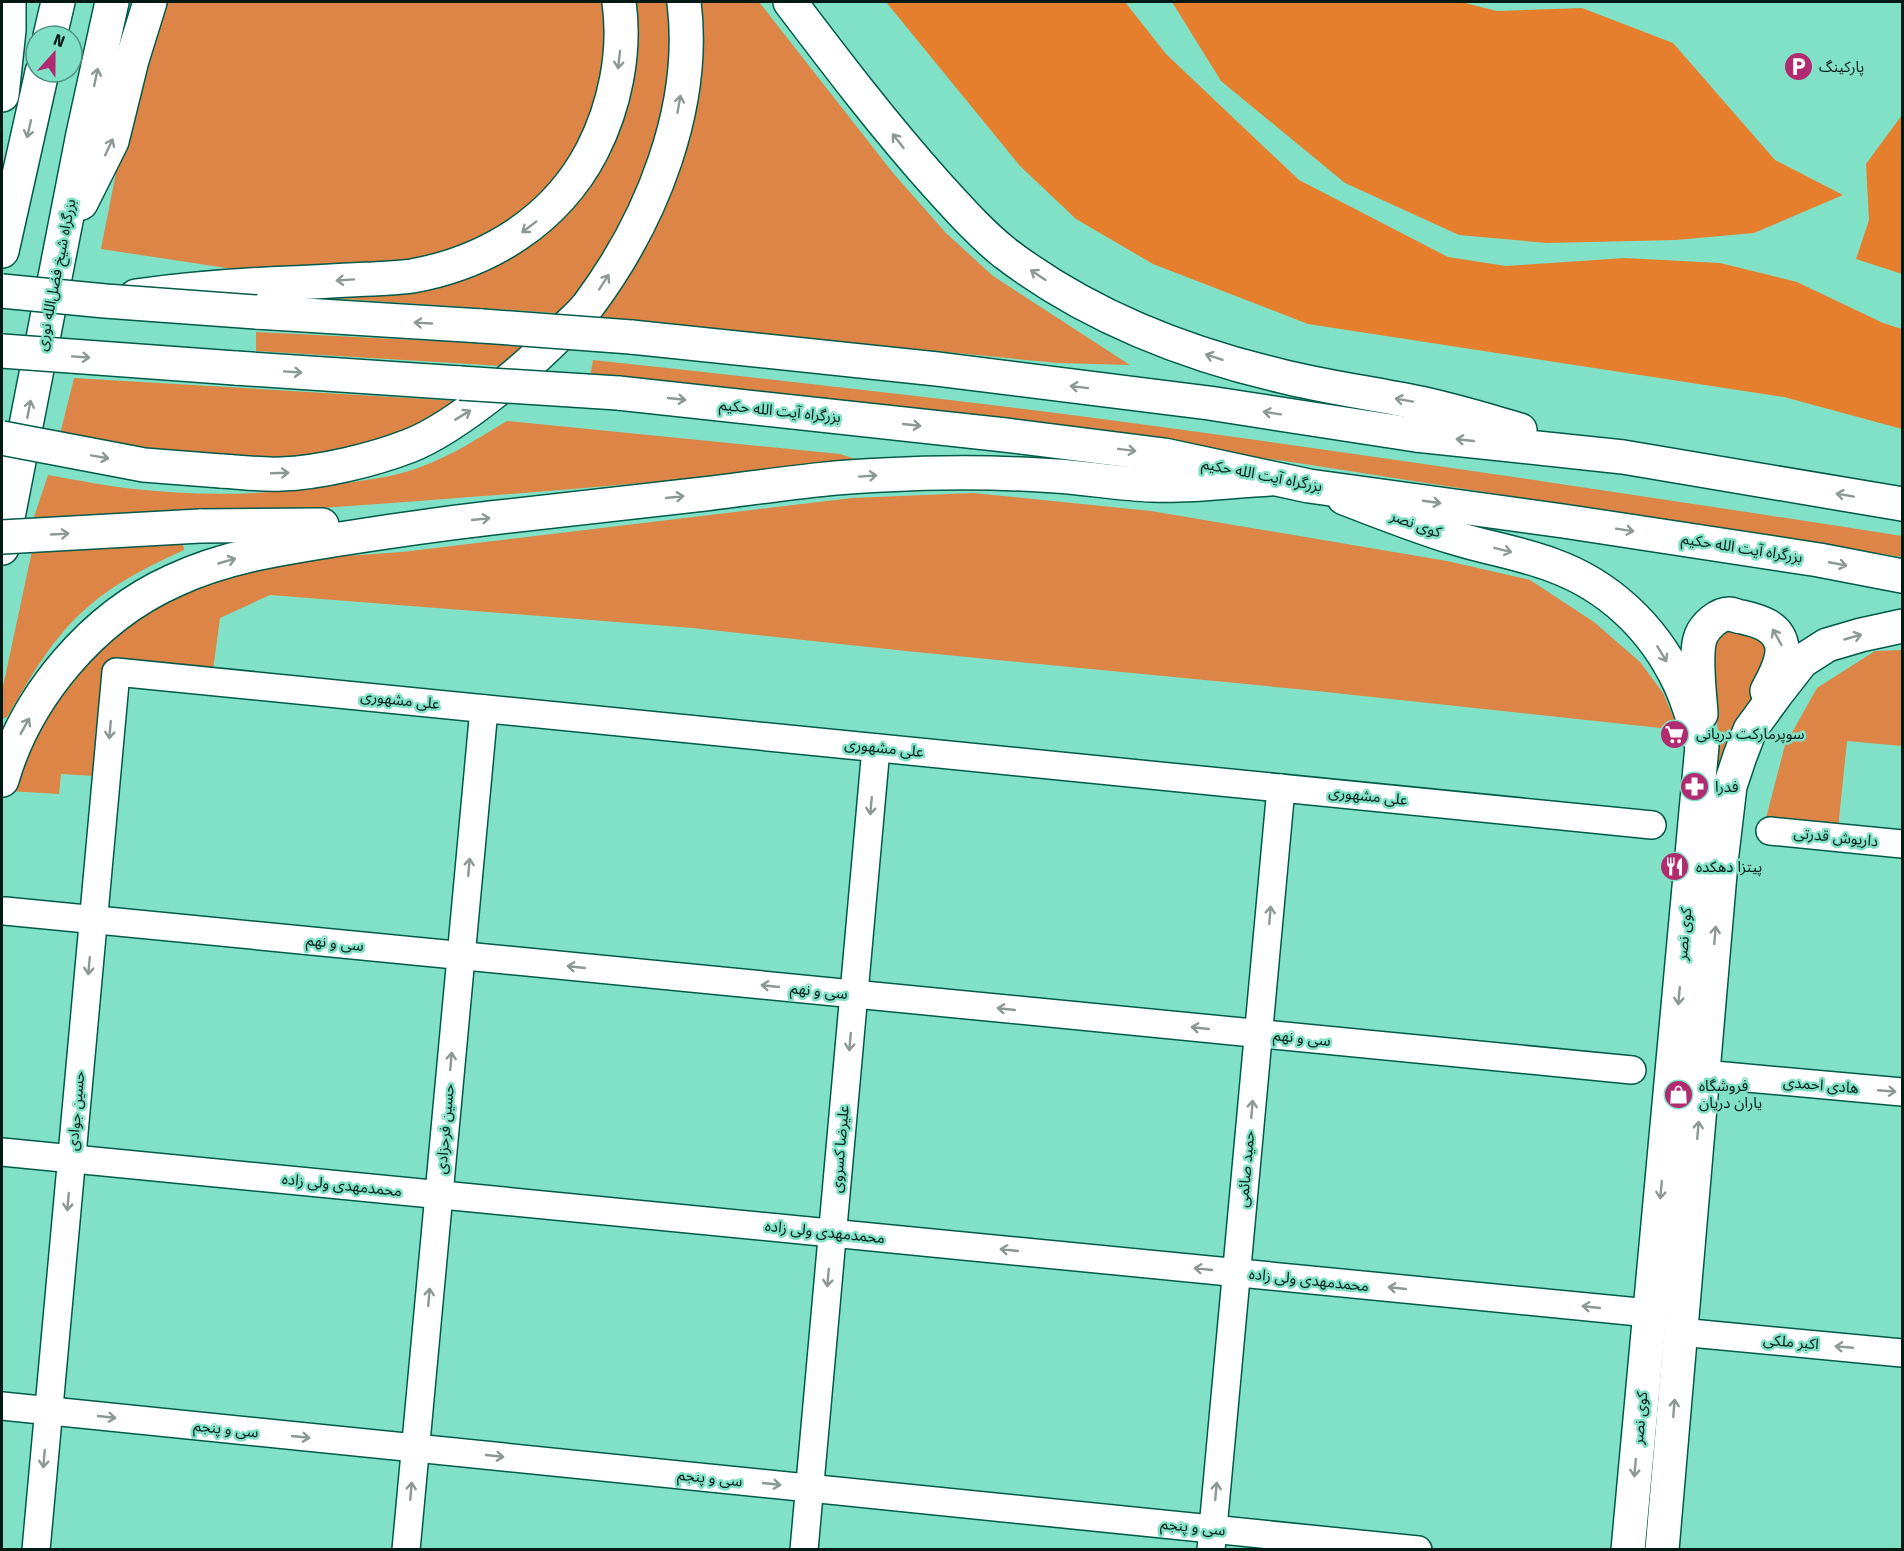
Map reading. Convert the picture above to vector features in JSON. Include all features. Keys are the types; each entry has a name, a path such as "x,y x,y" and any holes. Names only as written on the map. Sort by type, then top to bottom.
{"main road":[{"path":"2,95 9,30 9,2"},
{"path":"53,24 58,2"},
{"name":"بزرگراه شیخ فضل‌الله نوری","path":"2,548 83,134 112,2"},
{"path":"63,237 112,141 132,60 150,2"},
{"path":"105,301 181,290 411,276 448,268 509,241 533,224 559,199 581,172 597,140 615,89 620,56 619,2"},
{"path":"2,438 144,465 281,474 348,464 411,446 468,413 531,364 590,305 630,241 652,198 671,145 685,57 684,2"},
{"path":"790,2 904,149 969,220 1004,252 1082,302 1122,322 1216,358 1281,376 1416,402 1623,457"},
{"path":"2,251 39,84"},
{"path":"2,291 105,301 631,337 937,369 1209,403 1416,435 1623,457 1902,504"},
{"name":"بزرگراه آیت الله حکیم","path":"2,351 618,393 1005,435 1152,454 1309,486 1563,520 1819,560 1902,576"},
{"path":"2,780 5,766 44,693 72,657 102,626 141,598 172,581 214,564 260,551 432,525 816,479 960,473 1054,476 1154,485 1270,479"},
{"name":"کوی نصر","path":"1309,486 1456,539 1552,565 1596,585 1628,611 1655,641 1679,682 1702,746 1628,1550"},
{"path":"2,537 200,526 432,525"},
{"path":"1702,746 1698,652 1701,635 1712,621 1728,614 1757,620 1770,627 1779,638 1782,647 1781,658 1750,730"},
{"name":"کوی نصر","path":"1662,1550 1722,852 1730,786 1750,730 1802,661 1827,645 1902,626"}],"street":[{"name":"علی مشهوری","path":"116,672 1652,825"},
{"name":"حسین جوادی","path":"36,1550 116,672"},
{"name":"حسین فرحزادی","path":"406,1550 484,708"},
{"name":"علیرضا کسروی","path":"804,1550 876,748"},
{"name":"حمید صائمی","path":"1212,1539 1281,788"},
{"name":"داریوش قدرتی","path":"1770,831 1902,844"},
{"name":"سی و نهم","path":"5,911 1632,1070"},
{"name":"هادی احمدی","path":"1703,1074 1902,1092"},
{"name":"محمدمهدی ولی زاده","path":"2,1152 1649,1313"},
{"name":"اکبر ملکی","path":"1680,1332 1902,1353"},
{"name":"سی و پنجم","path":"2,1406 809,1488 1212,1539 1418,1550"}],"shaded area":[{"path":"161,2 605,2 609,44 595,112 562,173 522,217 451,254 365,269 233,269 101,249 124,132"},
{"path":"630,2 673,2 671,87 630,221 571,314 282,295 364,287 560,216"},
{"path":"695,2 759,2 893,173 946,233 993,276 1130,365 1058,363 599,318 639,249"},
{"path":"886,2 1125,2 1166,54 1299,180 1448,257 1506,266 1625,258 1720,263 1797,282 1883,323 1902,329 1902,429 1784,397 1308,324 1153,264 1076,219 1020,166"},
{"path":"1172,2 1461,2 1497,11 1582,8 1673,43 1775,160 1843,195 1754,233 1676,240 1547,243 1459,235 1345,183 1221,81"},
{"path":"1902,115 1902,274 1856,259 1869,220 1866,164"},
{"path":"256,332 521,347 503,366 256,351"},
{"path":"593,360 1078,416 1619,493 1902,536 1902,557 1285,461 843,403 590,377"},
{"path":"74,378 459,401 415,426 366,444 314,456 289,459 247,459 58,442"},
{"path":"507,421 840,454 864,462 448,499 31,526 48,475 102,485 161,492 241,494 321,487 386,477 434,462"},
{"path":"973,493 1151,511 1447,561 1530,580 1594,622 1640,662 1663,693 1679,730 693,628 270,595 220,618 213,670 109,659 95,734 100,735 95,776 61,774 59,794 9,791 47,709 110,635 189,587 303,559 402,552 852,498"},
{"path":"183,543 184,550 122,582 99,597 76,618 53,644 7,717 2,719 2,691 32,551"},
{"path":"1728,628 1762,639 1768,655 1768,665 1715,791 1718,731 1708,661 1715,640"},
{"path":"1902,650 1902,746 1847,741 1838,829 1765,822 1785,745 1817,688 1875,651"}],"place":[{"name":"پارکینگ","path":"1798,67"},
{"name":"سوپرمارکت دریانی","path":"1675,734"},
{"name":"فدرا","path":"1694,787"},
{"name":"پیتزا دهکده","path":"1675,867"},
{"name":"فروشگاه یاران دریان","path":"1678,1095"}]}
